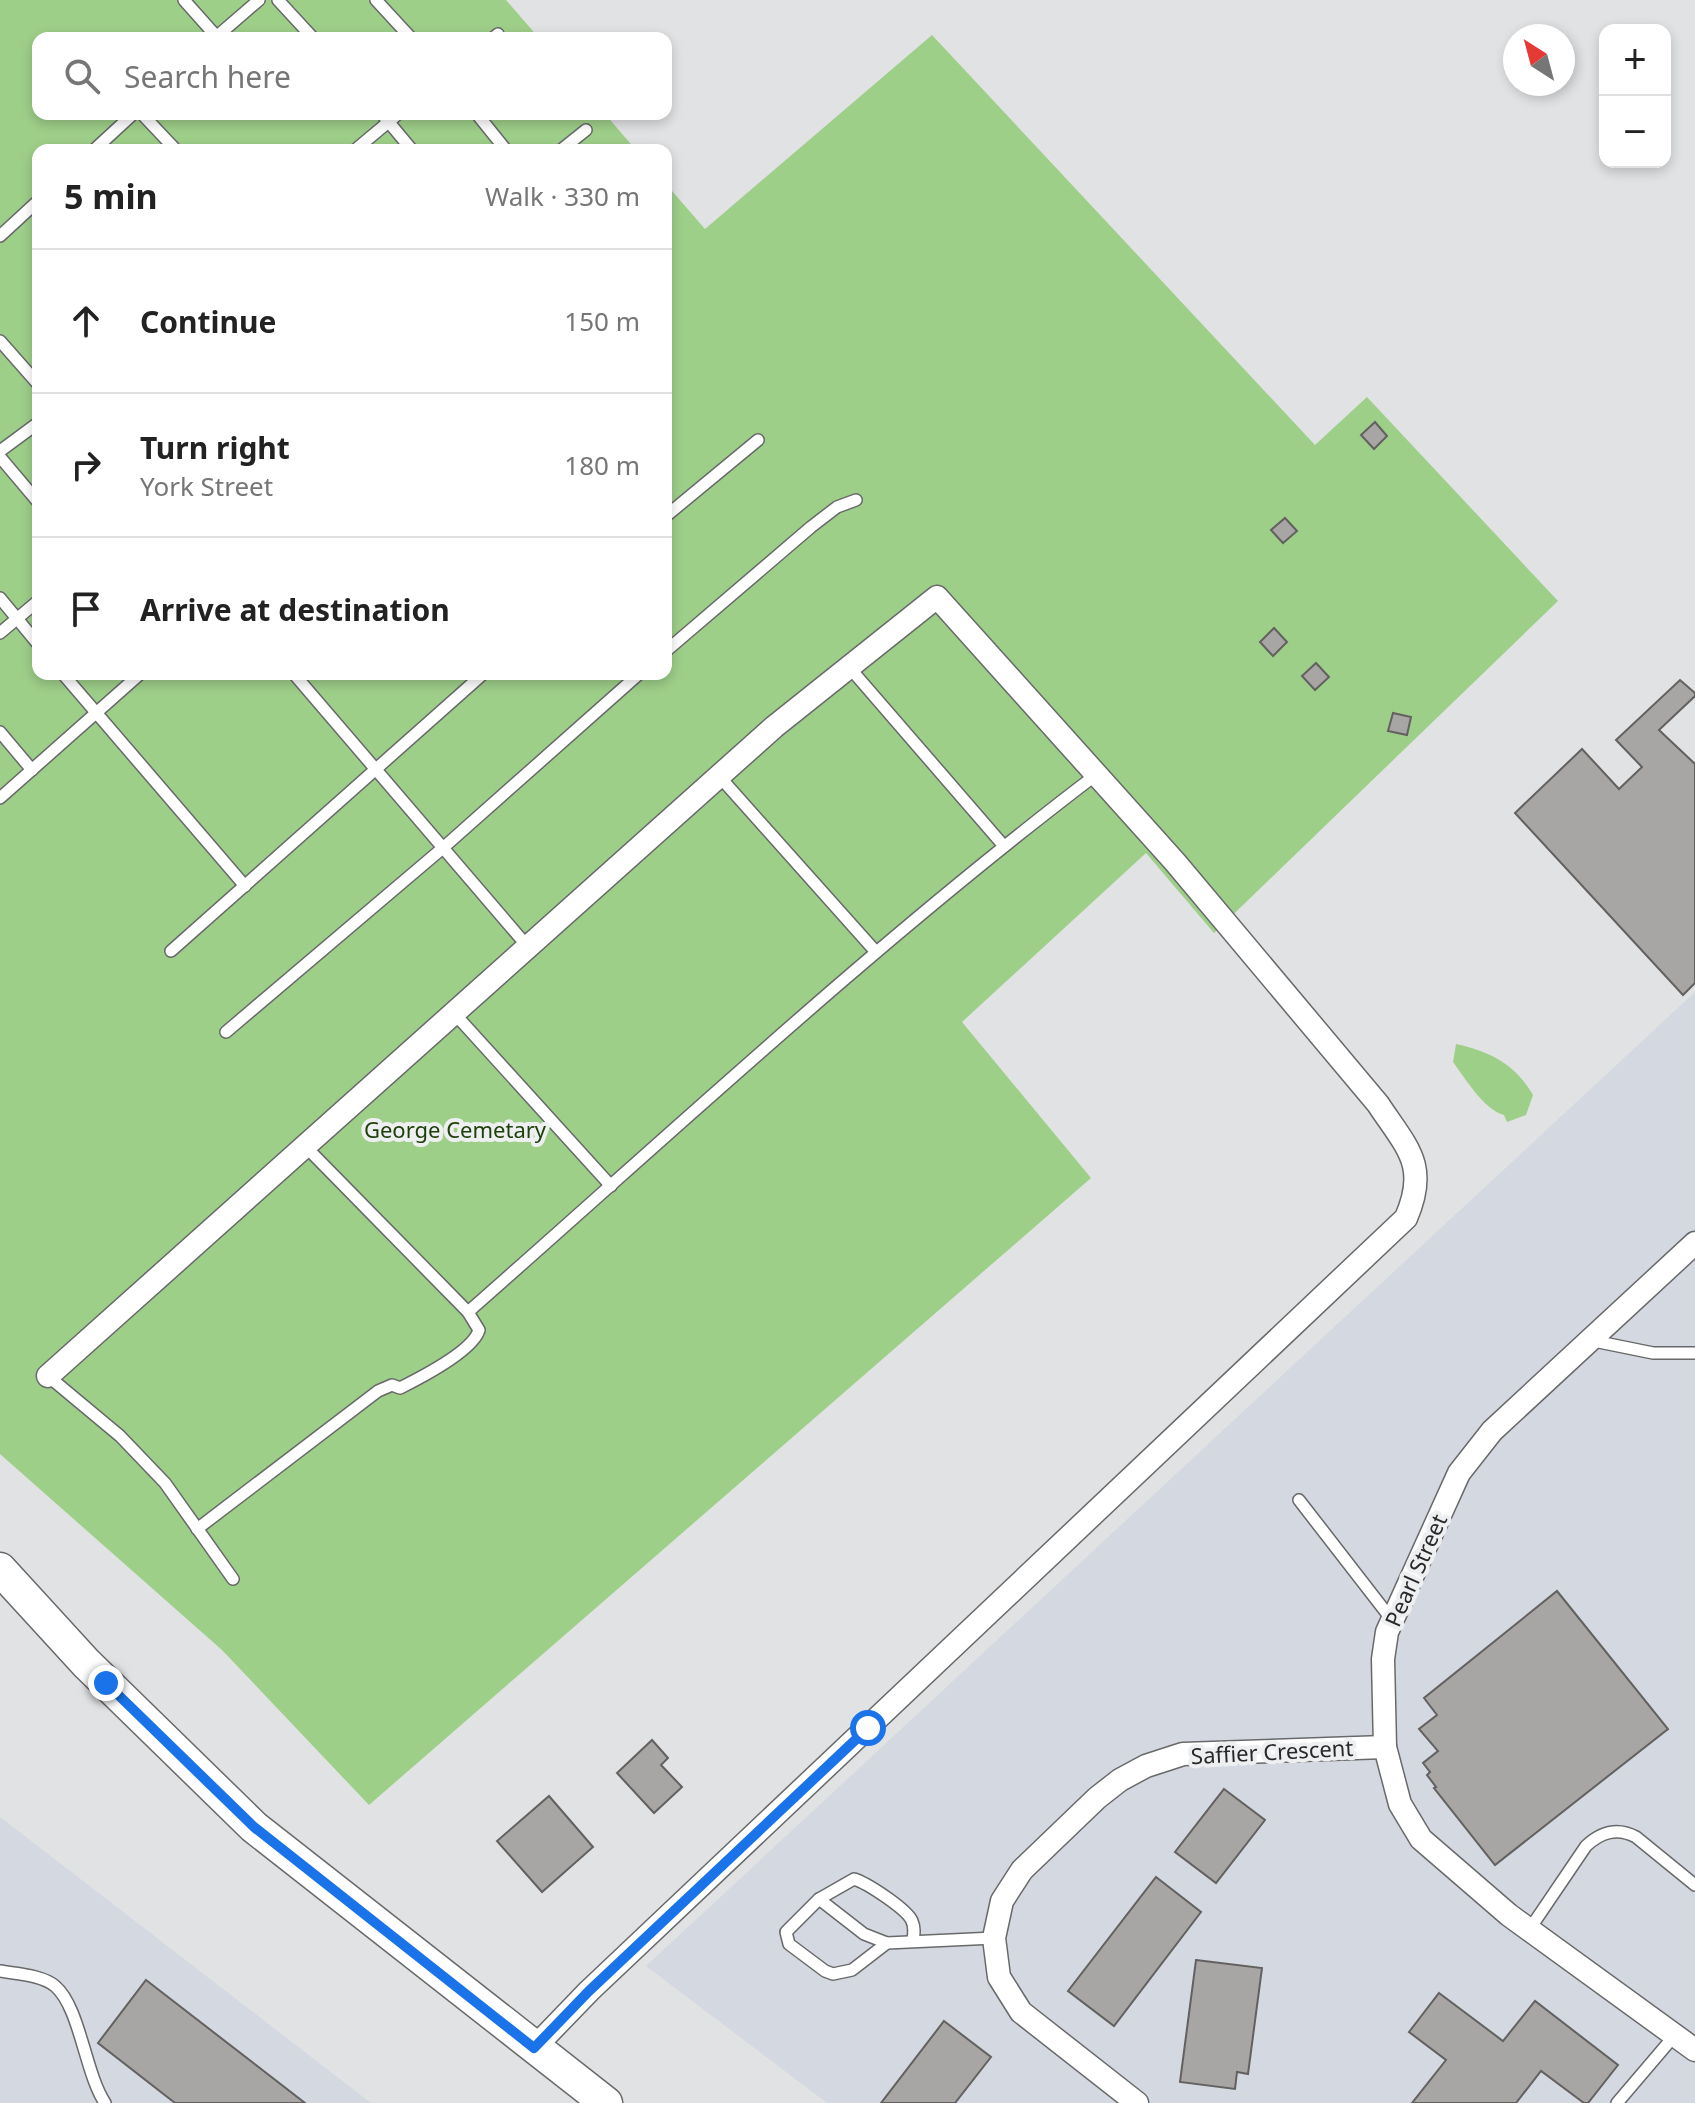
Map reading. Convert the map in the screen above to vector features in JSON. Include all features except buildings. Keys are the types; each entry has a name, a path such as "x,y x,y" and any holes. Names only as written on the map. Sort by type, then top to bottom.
{"main road":[{"path":"0,1569 86,1663 254,1827 606,2103"}],"street":[{"path":"48,1376 774,727 937,597 1175,862 1378,1104 1417,1169 1414,1198 1406,1218 589,1991 534,2048"},
{"name":"Pearl Street","path":"1695,1243 1476,1450 1459,1473 1392,1620 1383,1659 1385,1747 1400,1804 1421,1839 1529,1930 1695,2050"},
{"name":"Saffier Crescent","path":"1137,2103 1021,2012 999,1977 994,1938 1002,1901 1022,1870 1097,1798 1120,1780 1146,1766 1183,1754 1385,1747"}],"lane":[{"path":"184,0 212,32"},
{"path":"222,32 259,0"},
{"path":"278,0 307,32"},
{"path":"376,0 405,32"},
{"path":"100,144 126,120"},
{"path":"148,120 170,144"},
{"path":"361,144 386,120"},
{"path":"393,120 408,144"},
{"path":"482,120 501,144"},
{"path":"568,144 586,130"},
{"path":"0,236 32,207"},
{"path":"0,341 32,377"},
{"path":"0,451 32,427"},
{"path":"672,511 758,440"},
{"path":"0,457 32,495"},
{"path":"672,646 811,527 837,507 856,500"},
{"path":"0,598 32,637"},
{"path":"0,633 32,606"},
{"path":"849,667 1003,845"},
{"path":"68,680 245,886"},
{"path":"0,798 133,680"},
{"path":"299,680 528,947"},
{"path":"171,951 476,680"},
{"path":"226,1032 444,847 632,680"},
{"path":"0,732 32,770"},
{"path":"468,1312 876,952 1003,845 1097,774"},
{"path":"719,776 876,952"},
{"path":"454,1013 611,1186"},
{"path":"197,1529 378,1391 392,1385 400,1388 423,1376 472,1342 479,1330 468,1312 305,1146"},
{"path":"1589,1340 1653,1353 1695,1353"},
{"path":"48,1376 120,1436 165,1483 233,1579"},
{"path":"1299,1500 1392,1620"},
{"path":"1529,1930 1586,1846 1596,1837 1614,1830 1636,1837 1695,1885"},
{"path":"887,1943 852,1970 833,1974 789,1944 786,1937 788,1928 819,1899 849,1880 861,1881 909,1916 914,1928 913,1941"},
{"path":"819,1899 864,1934 887,1943 994,1938"},
{"path":"0,1971 55,1986 64,1998 82,2040 89,2071 105,2103"},
{"path":"1617,2103 1675,2035"}],"shaded area":[{"path":"1695,992 1695,2103 827,2103 646,1966"},
{"path":"0,1817 371,2103 0,2103"}],"green space":[{"name":"George Cemetary","path":"0,0 506,0 534,32 32,32 32,120 610,120 631,144 32,144 32,680 672,680 672,191 705,229 932,35 1315,445 1367,397 1558,601 1214,933 1146,853 962,1022 1091,1178 369,1805 222,1650 0,1454"},
{"path":"1456,1044 1491,1055 1518,1075 1533,1095 1526,1115 1507,1122 1504,1115 1482,1100 1453,1062"}],"route":[{"path":"106,1683 254,1827 534,2048 589,1991 868,1728"}]}
